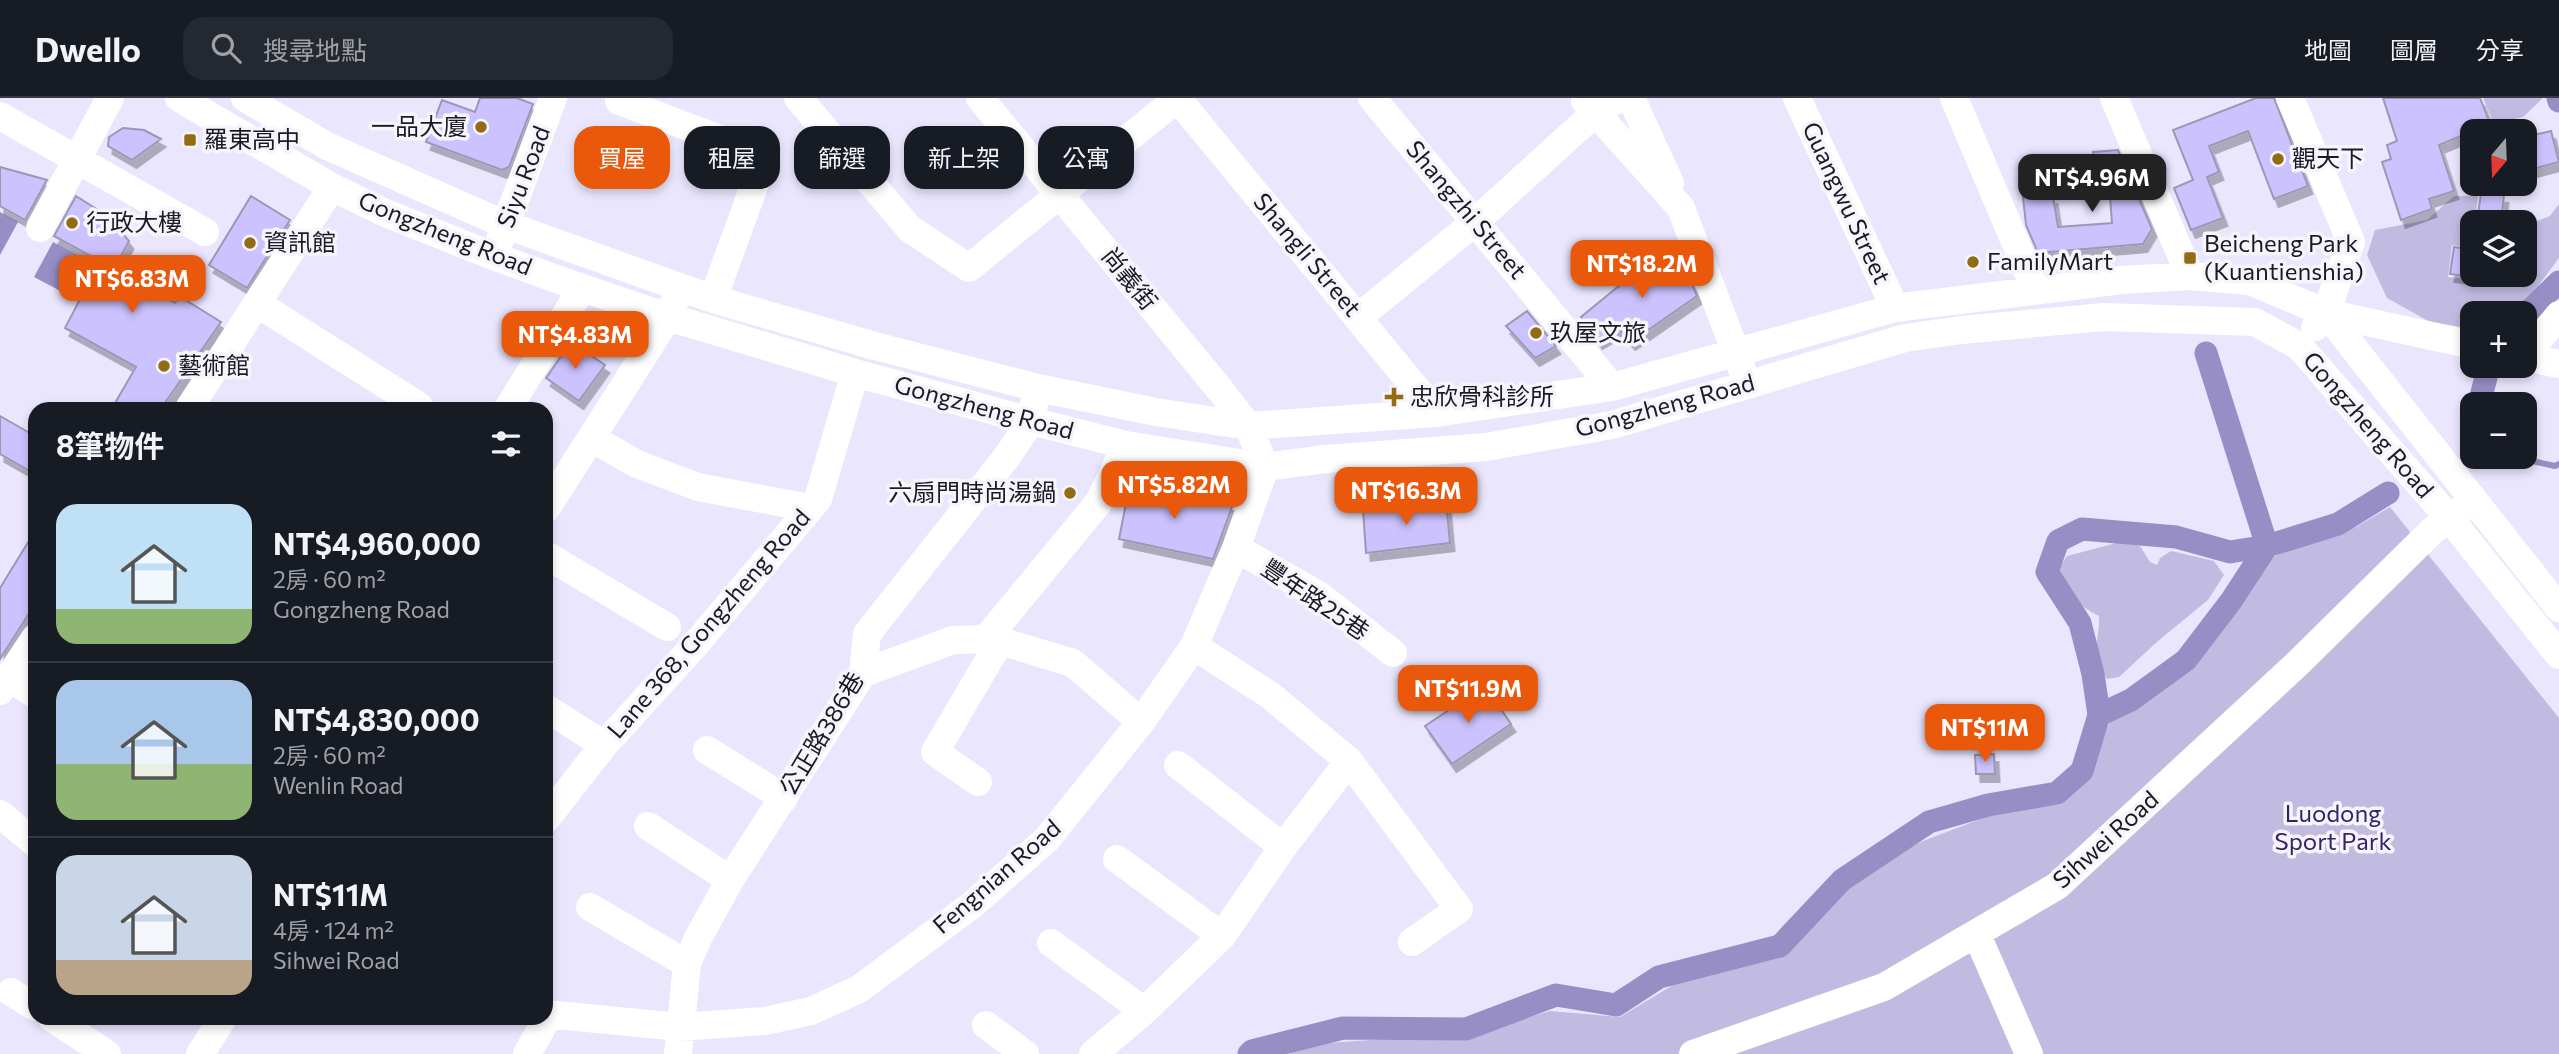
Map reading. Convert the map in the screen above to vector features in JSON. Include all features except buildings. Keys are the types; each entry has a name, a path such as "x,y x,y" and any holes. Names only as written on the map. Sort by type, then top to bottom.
{"street":[{"path":"40,228 110,98"},
{"name":"Gongzheng Road","path":"179,98 332,187 383,212 582,288 668,317 855,373 1031,421 1126,445 1265,467 1325,459 1499,445 1612,425 1905,338 1961,330 2105,317 2255,322 2299,346 2449,519 2559,655"},
{"name":"Gongzheng Road","path":"245,98 327,146 506,225 713,299 875,346 1038,388 1156,412 1248,426 1436,413 1612,387 1895,308 2035,289 2190,276 2250,281 2326,313 2559,608"},
{"name":"Siyu Road","path":"494,256 553,98"},
{"path":"798,98 910,229 970,268 1177,98"},
{"name":"尚義街","path":"980,98 1248,426 1265,467"},
{"name":"Shangli Street","path":"1177,98 1436,413"},
{"name":"Shangzhi Street","path":"1371,98 1612,387"},
{"path":"1359,317 1476,221 1589,105 1619,98"},
{"path":"1632,98 1681,208 1749,384"},
{"name":"Guangwu Street","path":"1797,98 1895,308"},
{"path":"1954,98 2035,289"},
{"path":"2115,98 2190,276"},
{"path":"2290,98 2351,243 2326,313 2299,346"},
{"path":"619,101 765,156 713,299"},
{"path":"1589,105 1681,208"},
{"path":"0,116 205,232"},
{"path":"193,402 332,187"},
{"path":"512,402 582,288"},
{"path":"553,498 668,317 680,288"},
{"path":"258,304 413,402"},
{"path":"2326,313 2460,342"},
{"path":"2537,342 2559,315"},
{"path":"2537,359 2559,364"},
{"name":"Lane 368, Gongzheng Road","path":"553,810 604,745 695,645 818,499 855,373"},
{"name":"公正路386巷","path":"679,1040 687,964 698,938 730,880 863,673 867,634 1006,458 1031,421 1038,388"},
{"path":"591,438 637,464 698,487 810,508"},
{"path":"978,782 935,752 993,640 1099,502 1126,445"},
{"name":"Fengnian Road","path":"553,1015 679,1040 811,1011 859,989 972,905 1047,839 1141,722 1194,646 1236,548 1265,467"},
{"name":"Sihwei Road","path":"1693,1054 1884,987 2057,886 2297,664 2433,530 2474,500"},
{"name":"豐年路25巷","path":"1236,548 1320,596 1393,653"},
{"path":"553,559 667,627"},
{"path":"863,673 953,640 993,640 1073,663 1141,722"},
{"path":"1194,646 1271,696 1349,761 1459,909 1412,942"},
{"path":"28,648 4,684 28,692"},
{"path":"553,712 604,745"},
{"path":"707,750 784,798"},
{"path":"1093,1054 1144,1011 1222,936 1283,847 1349,761"},
{"path":"1178,765 1283,847"},
{"path":"0,814 28,838"},
{"path":"648,826 730,880"},
{"path":"1117,859 1222,936"},
{"path":"590,907 687,964"},
{"path":"1977,934 2029,1054"},
{"path":"1051,943 1144,1011"},
{"path":"11,992 28,1003"},
{"path":"63,1025 107,1054"},
{"path":"200,1054 219,1025"},
{"path":"527,1054 542,1025"},
{"path":"986,1025 1025,1054"}],"green space":[{"path":"2483,98 2543,98 2523,117 2492,119"},
{"path":"2454,196 2478,196 2476,210 2460,210 2460,246 2452,245 2448,277 2460,278 2460,287 2537,287 2537,221 2550,216 2559,204 2559,258 2536,289 2524,301 2460,301 2460,327 2430,322 2387,298 2367,255 2375,230 2427,220"},
{"name":"Luodong Sport Park","path":"2390,507 2559,718 2559,1054 1290,1054 1312,1044 1476,1033 1550,1011 1620,1017 1698,970 1788,936 1858,873 1923,841 2017,805 2082,786 2112,717 2211,634 2255,565 2335,530 2356,527"},
{"path":"2124,541 2140,546 2150,562 2157,565 2160,558 2171,551 2214,561 2224,575 2208,600 2119,677 2107,679 2096,655 2099,616 2074,598 2057,571 2067,556"}],"shaded area":[{"path":"0,212 18,222 0,255"},
{"path":"53,242 88,261 70,296 34,277"}],"waterway":[{"path":"2537,303 2559,282"},
{"path":"2099,715 2131,700 2186,660 2231,601 2267,546 2206,353"},
{"path":"2482,392 2486,378"},
{"path":"2537,462 2555,466 2559,464"},
{"path":"1249,1054 1343,1028 1466,1029 1556,995 1616,1005 1659,977 1780,946 1842,880 1929,822 1988,805 2057,793 2082,771 2099,715 2093,674 2080,623 2047,572 2058,541 2082,529 2176,537 2230,552 2267,546 2338,524 2388,493"}],"place":[{"name":"一品大廈","path":"481,127"},
{"name":"羅東高中","path":"190,140"},
{"name":"觀天下","path":"2278,159"},
{"name":"行政大樓","path":"72,223"},
{"name":"資訊館","path":"250,243"},
{"name":"Beicheng Park (Kuantienshia)","path":"2190,258"},
{"name":"FamilyMart","path":"1973,262"},
{"name":"玖屋文旅","path":"1536,333"},
{"name":"藝術館","path":"164,366"},
{"name":"忠欣骨科診所","path":"1394,397"},
{"name":"六扇門時尚湯鍋","path":"1070,493"}]}
